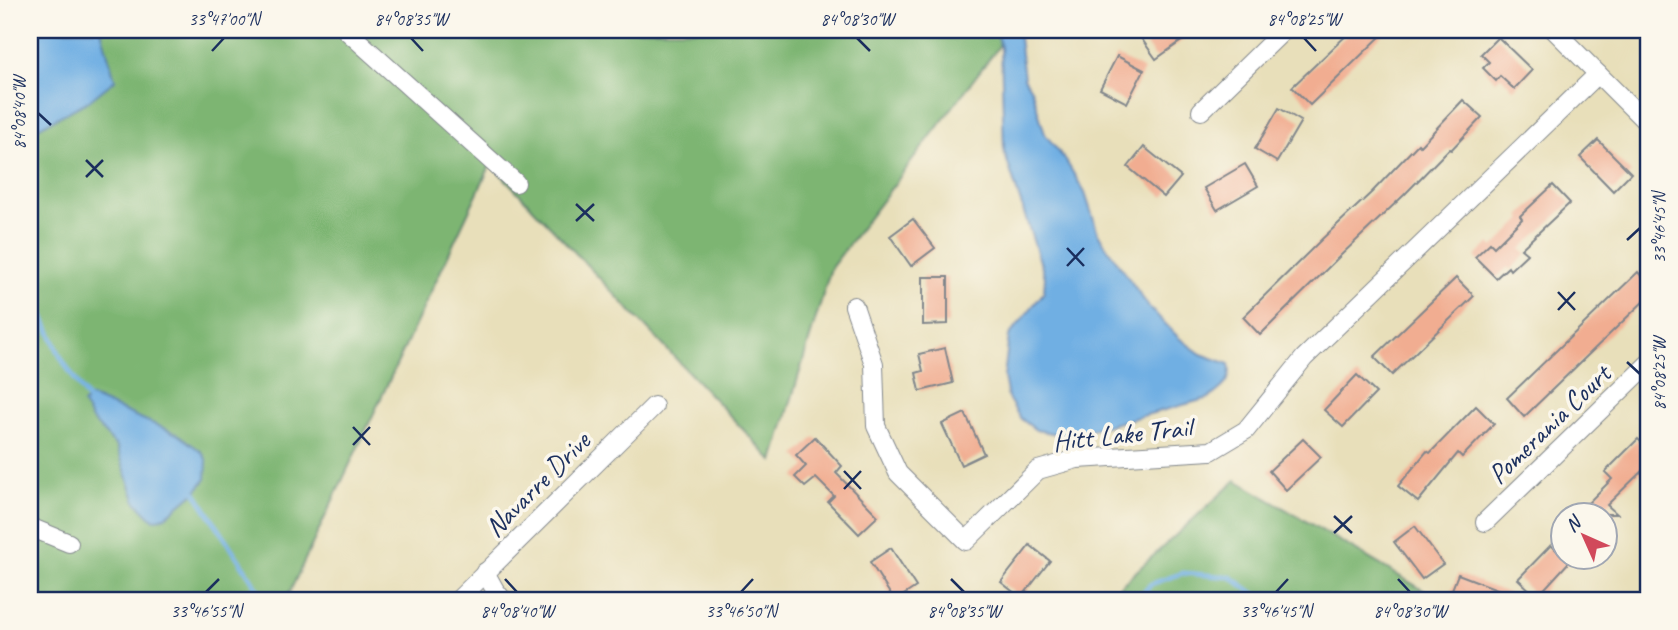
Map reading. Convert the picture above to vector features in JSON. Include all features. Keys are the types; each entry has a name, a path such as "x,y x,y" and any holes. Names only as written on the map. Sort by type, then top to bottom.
{"street":[{"path":"346,30 516,183"},
{"path":"1201,111 1284,30"},
{"path":"1554,30 1648,124"},
{"name":"Hitt Lake Trail","path":"855,306 874,364 876,426 898,473 966,541 1038,470 1077,459 1211,451 1246,430 1304,358 1598,74"},
{"name":"Pomerania Court","path":"1485,522 1648,365"},
{"name":"Navarre Drive","path":"458,600 654,406"},
{"path":"30,527 69,542"},
{"path":"485,572 503,600"}],"green space":[{"path":"30,30 1011,30 831,268 773,461 491,164 286,600 30,600"},
{"path":"1236,480 1440,600 1105,600"}],"water":[{"path":"30,30 101,30 115,80 89,101 30,132"},
{"path":"995,30 1018,30 1024,78 1032,91 1045,134 1066,161 1085,193 1098,233 1106,246 1149,307 1179,338 1201,354 1229,364 1228,380 1209,398 1068,436 1036,430 1020,418 1008,398 1004,377 1009,336 1044,292 1045,277 1004,151 1001,47"},
{"path":"91,397 177,434 202,452 207,461 206,479 165,517 154,520 136,502 117,447 92,420 83,404"}],"building":[{"path":"1153,30 1197,30 1156,59 1141,38"},
{"path":"1352,30 1387,30 1310,105 1292,87"},
{"path":"1498,37 1532,70 1514,89 1500,76 1496,81 1483,68 1489,62 1481,54"},
{"path":"1117,56 1144,70 1127,103 1100,89"},
{"path":"1463,100 1482,117 1260,335 1243,317 1418,144 1420,146"},
{"path":"1279,108 1301,121 1277,162 1255,149"},
{"path":"1598,140 1631,173 1613,191 1580,157"},
{"path":"1144,147 1181,177 1164,197 1128,167"},
{"path":"1245,164 1258,186 1217,210 1204,188"},
{"path":"1553,185 1570,203 1521,249 1527,254 1510,270 1508,267 1496,278 1475,257 1490,243 1494,247 1522,219 1520,216"},
{"path":"913,219 935,248 911,266 890,236"},
{"path":"1638,272 1648,284 1648,297 1524,417 1507,398"},
{"path":"923,277 948,277 948,324 923,325"},
{"path":"1456,278 1474,296 1392,375 1374,357"},
{"path":"945,348 953,383 920,391 916,373 923,371 919,354"},
{"path":"1357,375 1376,393 1343,427 1324,410"},
{"path":"1476,406 1494,424 1462,457 1458,453 1418,502 1398,486 1427,451 1430,453"},
{"path":"965,413 984,454 961,465 942,424"},
{"path":"815,437 842,466 836,473 878,516 859,534 828,502 834,496 816,478 805,487 795,477 806,466 796,455"},
{"path":"1303,439 1321,457 1286,490 1269,471"},
{"path":"1638,439 1648,449 1648,465 1612,500 1591,500 1612,479 1605,472"},
{"path":"1415,526 1443,564 1422,579 1394,542"},
{"path":"1030,545 1050,561 1021,598 1001,582"},
{"path":"891,548 916,587 896,600 870,562"},
{"path":"1548,548 1548,570 1562,570 1537,597 1518,579"},
{"path":"1458,574 1523,599 1523,600 1448,600"}],"waterway":[{"path":"30,226 40,309 61,358 88,400"},
{"path":"195,492 265,600"},
{"path":"1137,600 1151,584 1183,573 1231,577 1263,600"}]}
